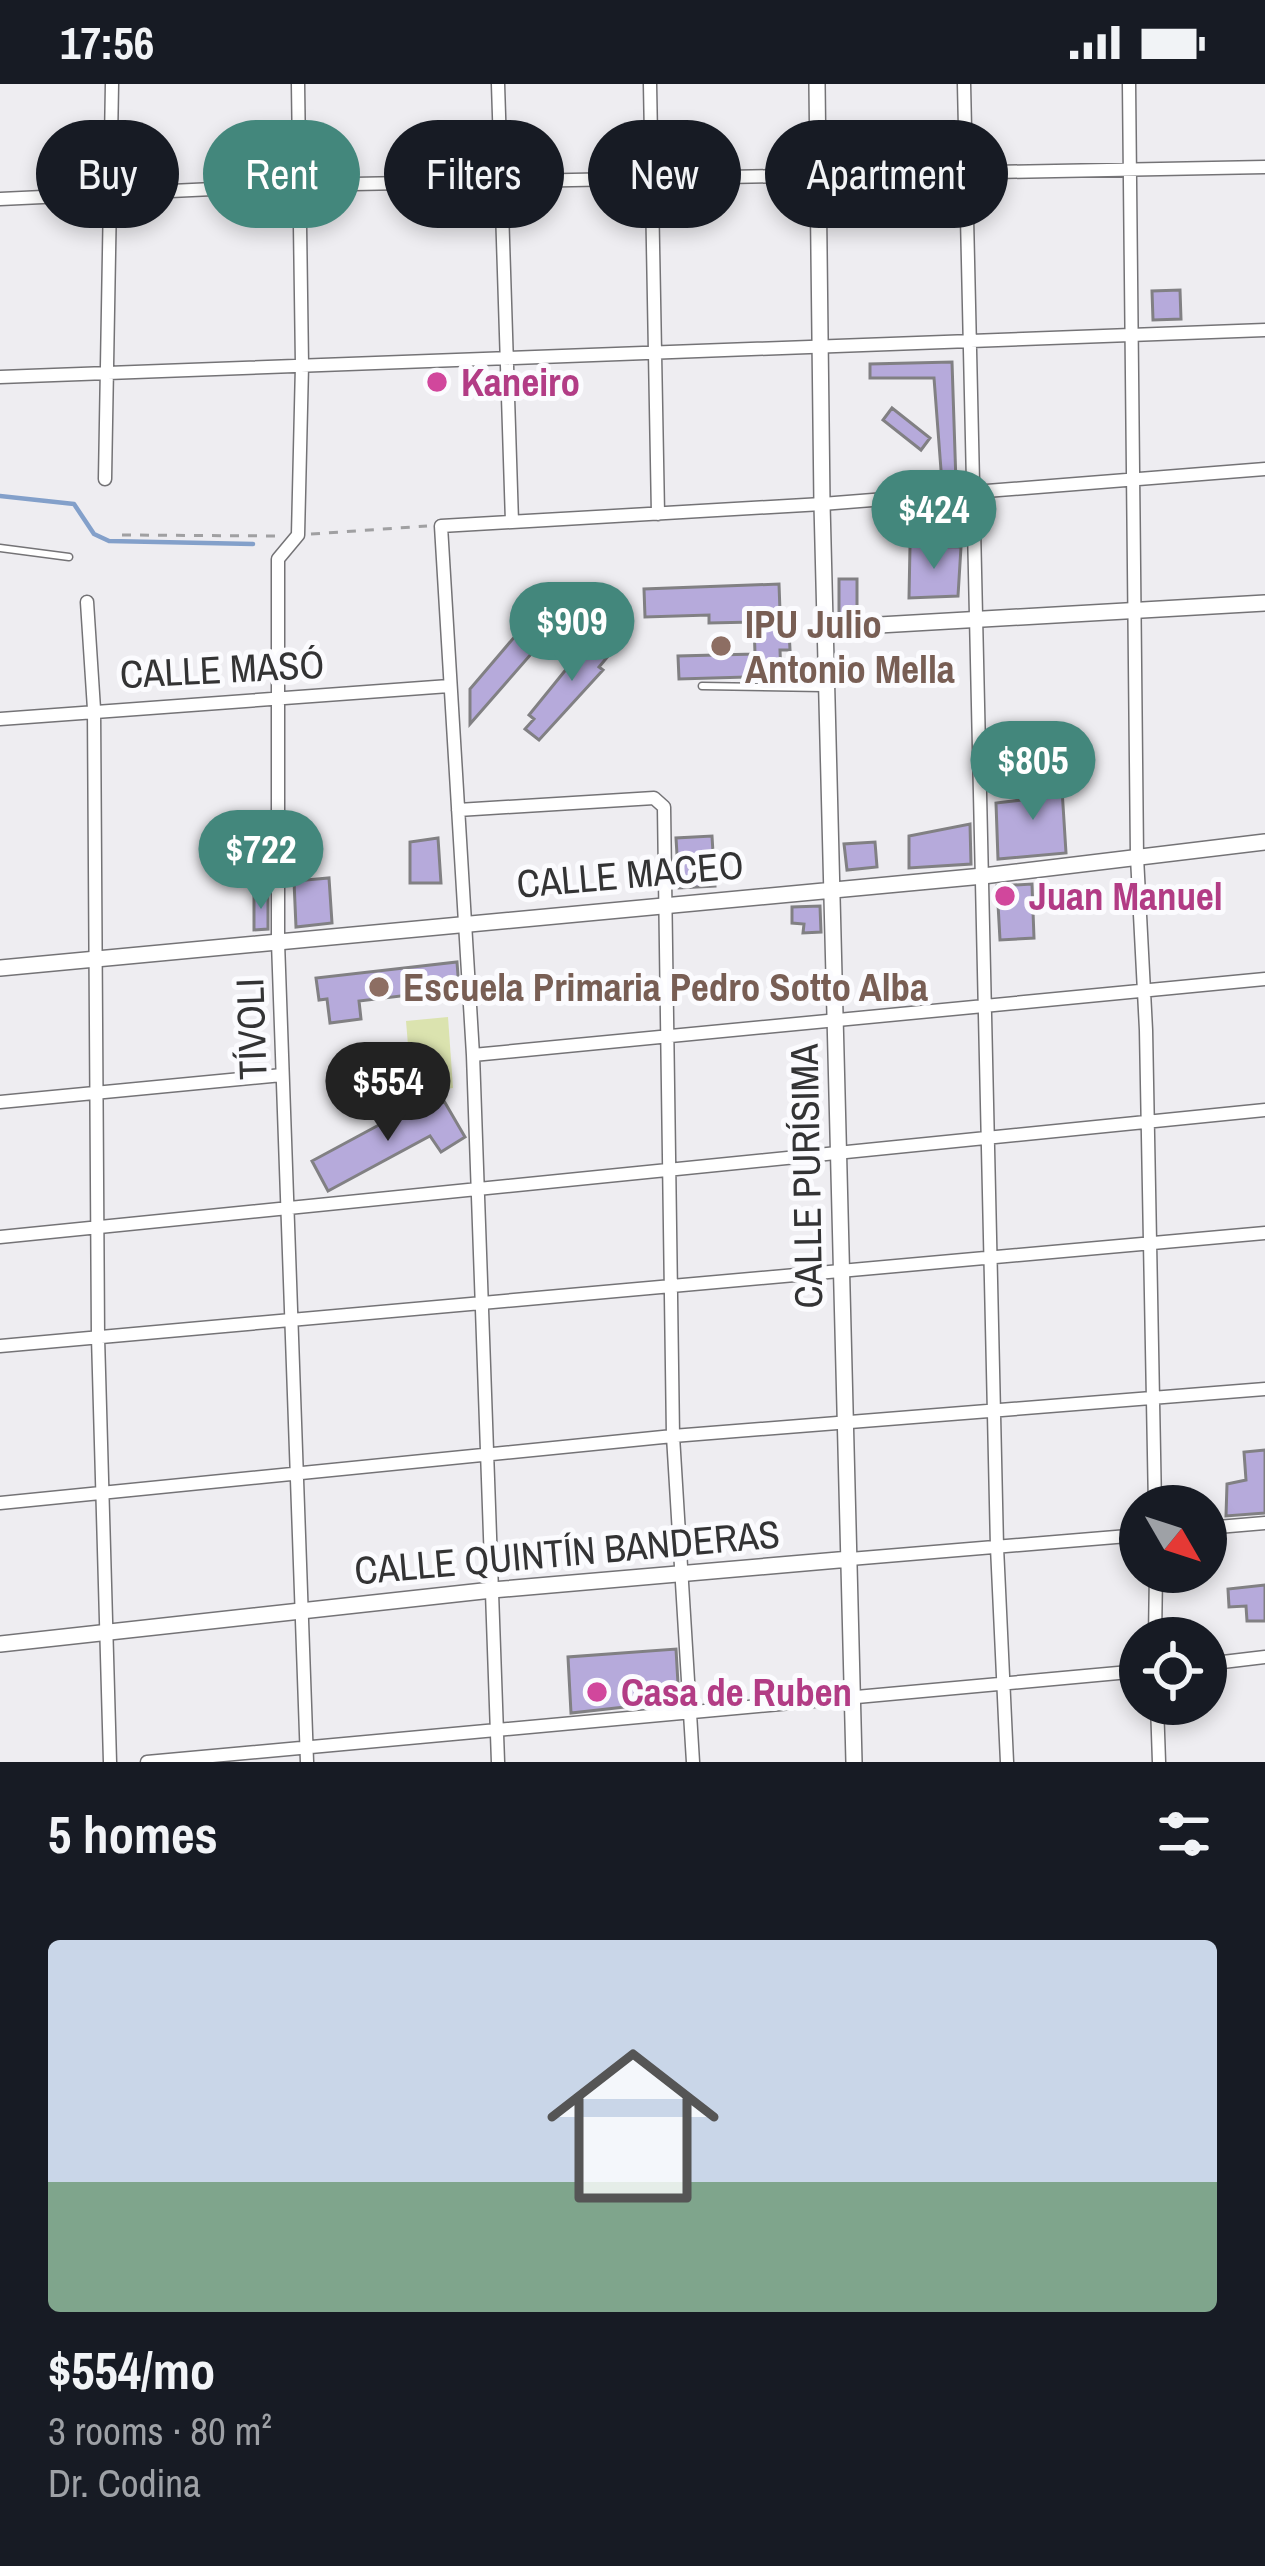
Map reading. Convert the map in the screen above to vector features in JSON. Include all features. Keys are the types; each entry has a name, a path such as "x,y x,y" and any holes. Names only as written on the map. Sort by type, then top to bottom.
{"street":[{"path":"112,84 112,120"},
{"name":"TÍVOLI","path":"298,84 299,120"},
{"path":"498,84 499,120"},
{"path":"650,84 651,120"},
{"name":"CALLE PURÍSIMA","path":"817,120 818,84"},
{"path":"964,84 966,120"},
{"path":"1129,84 1137,857 1155,1485"},
{"path":"1008,170 1265,167"},
{"path":"0,199 36,198"},
{"path":"105,479 111,228"},
{"name":"TÍVOLI","path":"301,228 298,535 278,559 278,942 307,1762"},
{"path":"502,228 512,522"},
{"path":"654,228 658,514"},
{"name":"CALLE PURÍSIMA","path":"818,228 854,1762"},
{"path":"970,228 997,1547 1007,1762"},
{"path":"0,377 1265,330"},
{"path":"498,1762 473,1055 441,526 822,504 1265,469"},
{"path":"87,602 94,710 98,1337 110,1762"},
{"path":"827,628 1265,603"},
{"name":"CALLE MASÓ","path":"0,719 449,686"},
{"path":"458,810 659,801 673,1436 693,1762"},
{"name":"CALLE MACEO","path":"0,968 664,902 982,876 1265,842"},
{"path":"473,1055 835,1022 986,1002 1265,979"},
{"path":"0,1102 282,1075"},
{"path":"0,1237 1265,1110"},
{"path":"0,1346 669,1282 1265,1233"},
{"path":"0,1502 488,1458 673,1436 1265,1389"},
{"path":"1227,1526 1265,1523"},
{"name":"CALLE QUINTÍN BANDERAS","path":"0,1644 492,1590 1119,1536"},
{"path":"1227,1662 1265,1657"},
{"path":"147,1762 1119,1673"},
{"path":"1157,1725 1159,1762"}],"lane":[{"path":"0,548 69,557"},
{"path":"702,686 827,688"}],"path":[{"path":"122,535 298,535 441,526"}],"green space":[{"path":"448,1017 453,1088 412,1093 406,1021"}],"building":[{"path":"1180,290 1181,319 1153,320 1152,291"},
{"path":"952,362 956,483 942,483 934,378 870,378 870,364"},
{"path":"892,408 930,438 921,450 883,420"},
{"path":"910,546 961,547 958,596 909,598"},
{"path":"839,579 857,579 857,614 839,615"},
{"path":"779,584 780,611 788,610 790,650 780,650 781,676 679,679 678,656 755,654 754,622 709,623 709,615 645,617 644,589"},
{"path":"528,621 546,637 470,724 470,689"},
{"path":"611,626 624,637 599,667 603,670 539,740 525,729 534,719 529,715 581,651 585,655"},
{"path":"1061,773 1066,853 998,859 996,803 1038,798 1038,777"},
{"path":"970,824 971,864 909,868 909,836"},
{"path":"712,836 715,886 679,888 676,838"},
{"path":"438,838 441,883 410,883 410,842"},
{"path":"875,842 877,867 847,870 844,844"},
{"path":"329,878 332,923 296,927 294,881"},
{"path":"1032,884 1034,938 1000,940 997,886"},
{"path":"268,893 268,929 254,930 254,894"},
{"path":"820,906 821,932 803,933 804,924 792,923 792,907"},
{"path":"457,962 459,989 359,1001 361,1019 330,1023 327,999 319,1000 316,978"},
{"path":"444,1101 465,1137 441,1152 430,1136 328,1191 312,1161 403,1112 406,1118 422,1109 424,1114"},
{"path":"1265,1450 1265,1513 1227,1516 1227,1484 1246,1480 1244,1452"},
{"path":"1265,1585 1265,1621 1247,1621 1246,1606 1229,1607 1228,1589"},
{"path":"676,1649 679,1701 571,1713 568,1657"}],"waterway":[{"path":"0,496 74,504 94,534 109,541 253,544"}],"place":[{"name":"Kaneiro","path":"437,382"},
{"name":"IPU Julio Antonio Mella","path":"721,646"},
{"name":"Juan Manuel","path":"1005,896"},
{"name":"Escuela Primaria Pedro Sotto Alba","path":"379,987"},
{"name":"Casa de Ruben","path":"597,1692"}]}
